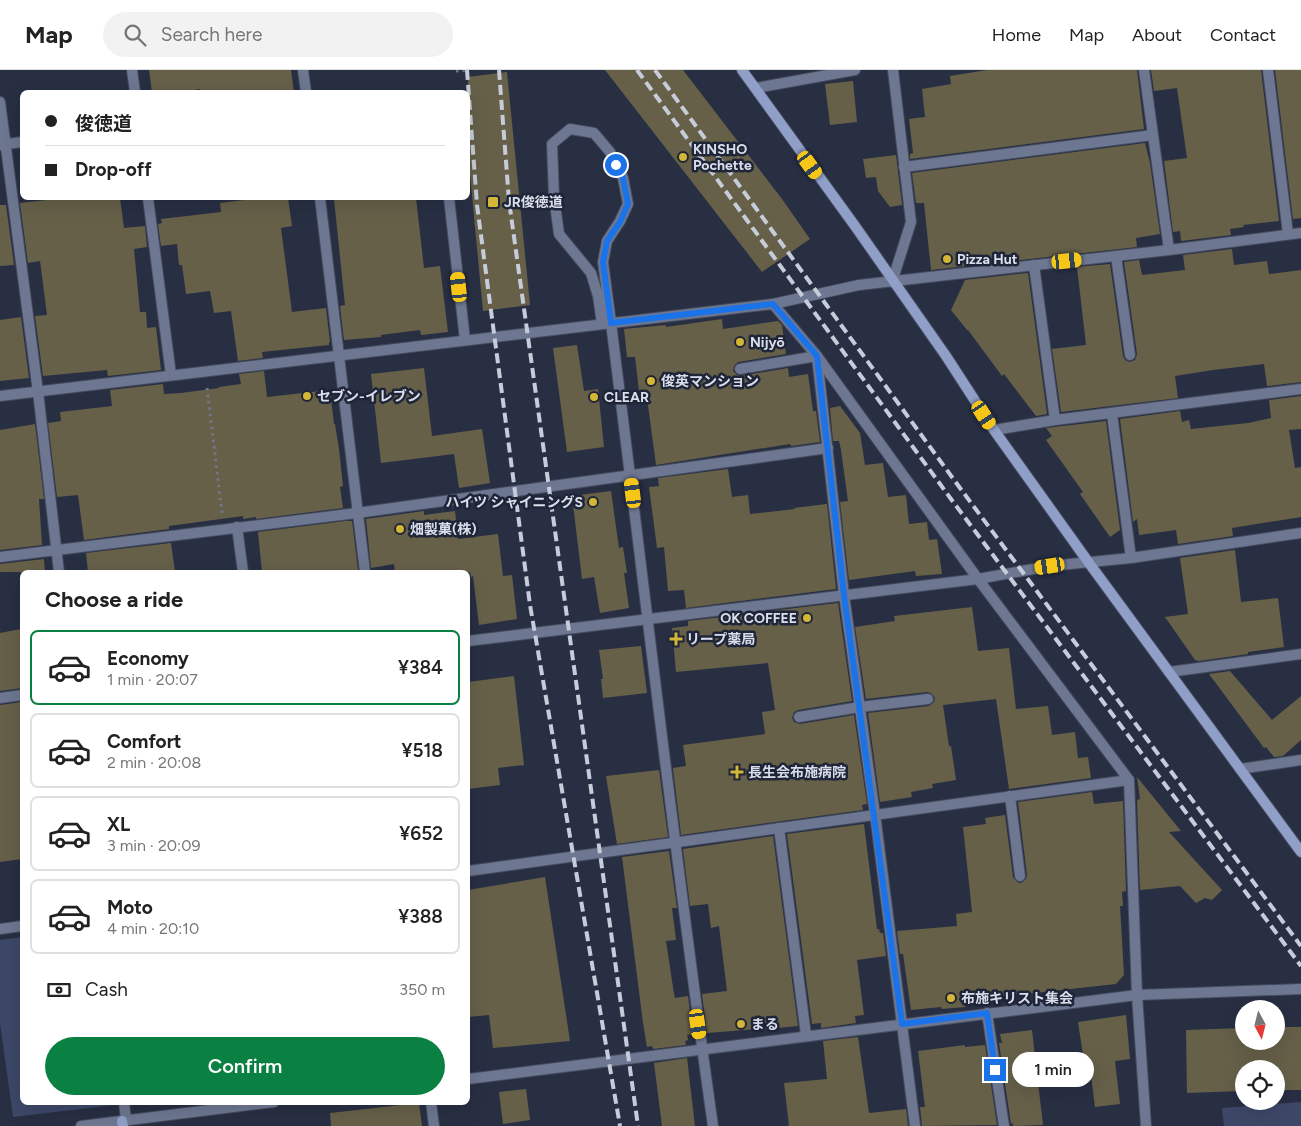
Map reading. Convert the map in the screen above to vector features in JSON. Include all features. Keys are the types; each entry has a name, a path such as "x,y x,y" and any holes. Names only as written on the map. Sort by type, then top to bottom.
{"street":[{"path":"132,70 135,90"},
{"path":"303,70 306,90"},
{"path":"742,70 946,356 994,430 1089,563 1301,852"},
{"path":"756,88 855,70"},
{"path":"892,282 911,222 893,70"},
{"path":"1144,70 1169,250"},
{"path":"1268,70 1288,234"},
{"path":"0,102 3,145 38,392 59,570"},
{"path":"607,324 591,273 559,234 552,144 570,129 594,133 610,152 623,178 628,204 620,222 607,241 603,262 607,324 631,475 675,844 713,1126"},
{"path":"904,167 1153,135"},
{"path":"3,145 20,142"},
{"path":"148,200 171,375"},
{"path":"320,200 340,355 364,570"},
{"path":"449,200 465,340"},
{"path":"0,396 773,304 859,285 1169,250 1301,232"},
{"path":"1116,256 1130,355"},
{"path":"1034,265 1055,420"},
{"path":"773,304 817,356 978,579 1129,780 1137,995 1146,1126"},
{"path":"740,369 817,356"},
{"path":"817,356 844,595 916,1126"},
{"path":"994,430 1055,420 1301,390"},
{"path":"1112,414 1131,558"},
{"path":"0,557 357,513 828,448"},
{"path":"237,527 243,570"},
{"path":"470,640 978,579 1050,566 1131,558 1301,533"},
{"path":"1169,672 1301,654"},
{"path":"0,698 20,695"},
{"path":"799,718 860,707 928,699"},
{"path":"1240,769 1301,760"},
{"path":"470,871 1129,780"},
{"path":"1010,796 1020,876"},
{"path":"779,828 806,1035"},
{"path":"0,929 20,926"},
{"path":"470,1079 806,1035 1137,995 1301,988"},
{"path":"987,1013 1004,1126"},
{"path":"124,1105 124,1122"},
{"path":"81,1126 252,1105"},
{"path":"431,1105 434,1126"}],"path":[{"path":"456,71 467,70"},
{"path":"205,371 224,529"}],"shaded area":[{"path":"20,937 20,1105 114,1105 13,1117 0,1023 0,940"},
{"path":"1301,1102 1301,1126 1224,1126 1222,1108 1235,1107 1235,1110 1285,1110 1285,1103"}],"building":[{"path":"149,70 291,70 294,90 200,89 152,90"},
{"path":"605,70 683,70 782,199 810,239 762,272"},
{"path":"987,70 1137,70 1144,129 910,159 910,154 913,153 909,119 925,117 922,89 951,84 950,76"},
{"path":"1151,70 1261,70 1279,221 1243,225 1244,227 1230,229 1231,235 1181,241 1180,231 1173,232 1164,161 1187,158 1177,88 1154,91"},
{"path":"1275,70 1301,70 1301,218 1293,219"},
{"path":"507,72 530,305 483,311 470,174 470,90 468,90 468,77"},
{"path":"853,81 857,122 830,125 825,84"},
{"path":"1145,143 1150,163 1160,234 1136,238 1137,247 931,270 924,203 916,203 912,173"},
{"path":"896,155 902,205 890,207 878,191 876,177 866,178 863,159"},
{"path":"46,200 120,200 124,228 145,226 147,247 134,249 140,312 146,312 147,328 156,327 161,370 108,376 107,370 43,376 35,316 47,315 40,261 28,263 20,203"},
{"path":"245,200 288,200 292,226 281,228 292,312 326,308 329,345 262,352 263,358 238,361 231,311 214,313 210,291 186,294 182,265 179,265 177,244 161,246 158,224 162,223 161,219 221,212 220,203"},
{"path":"334,200 416,200 424,268 440,266 448,332 421,335 420,330 381,335 381,337 344,340 340,306 345,305"},
{"path":"0,205 6,205 14,265 0,266"},
{"path":"1232,249 1234,265 1267,261 1269,274 1301,270 1301,382 1267,386 1264,364 1213,370 1175,376 1178,398 1061,412 1052,349 1086,345 1077,267 1110,264 1123,356 1125,360 1130,362 1135,360 1137,354 1124,262 1139,260 1142,275 1185,270 1183,255"},
{"path":"1028,273 1047,414 1036,416 1004,374 1002,376 951,310 965,280"},
{"path":"21,317 29,378 0,381 0,320"},
{"path":"722,319 723,329 778,321 782,325 786,354 738,362 734,366 733,371 741,376 788,368 789,377 808,374 813,411 816,411 820,442 791,446 790,444 656,465 647,398 640,399 635,357 627,357 624,329 666,325 666,327"},
{"path":"577,345 584,391 598,389 604,447 567,452 553,348"},
{"path":"424,368 432,436 482,429 490,483 459,488 454,454 381,463 371,374"},
{"path":"264,371 267,397 330,390 339,449 343,486 340,487 343,508 256,519 256,517 243,519 243,516 169,526 169,529 84,540 78,495 57,497 48,423 61,421 60,412 112,406 110,390 163,384 164,394 181,393 241,384 239,374"},
{"path":"1301,396 1301,429 1289,430 1295,468 1301,467 1301,517 1232,528 1233,536 1178,544 1176,530 1139,535 1137,519 1133,522 1120,419 1180,411 1182,422 1189,420 1191,429 1248,423 1271,418 1269,400"},
{"path":"840,406 860,433 865,465 883,463 888,497 906,495 909,524 927,522 929,540 937,539 942,574 916,576 915,571 849,580 840,502 848,501 839,441 833,441 830,408"},
{"path":"1106,421 1120,530 1110,537 1080,494 1083,492 1046,440 1052,436 1046,428"},
{"path":"35,424 44,499 39,499 42,545 0,550 0,430"},
{"path":"728,469 732,497 748,495 750,514 827,504 836,589 686,608 684,590 668,591 664,547 657,548 649,487 659,486 658,478"},
{"path":"611,491 619,548 623,547 627,573 624,573 629,608 600,613 594,577 582,579 572,496"},
{"path":"424,511 424,515 455,511 458,539 498,534 503,576 512,575 517,619 479,625 473,576 471,577 470,570 395,570 394,564 371,568 366,519"},
{"path":"352,521 358,570 262,570 258,532"},
{"path":"171,543 175,570 88,570 86,553"},
{"path":"1235,550 1241,602 1278,598 1284,647 1248,652 1248,654 1195,660 1165,617 1188,614 1180,558"},
{"path":"44,559 45,570 0,572 0,564"},
{"path":"838,603 852,701 798,710 794,712 792,718 794,722 800,724 854,715 867,804 862,805 863,810 681,835 673,768 686,766 683,745 765,734 762,712 775,710 768,663 676,672 672,628 688,626 688,621"},
{"path":"972,607 978,651 1009,648 1016,709 1048,706 1052,735 1075,732 1078,758 1088,757 1091,778 1009,789 996,699 943,705 956,780 932,784 933,788 911,792 912,797 880,802 868,713 929,706 934,702 935,698 931,693 927,692 866,699 855,627 895,621 894,616"},
{"path":"20,629 20,688 0,691 0,633"},
{"path":"641,646 647,693 603,698 601,679 603,679 599,650"},
{"path":"1230,671 1272,720 1301,696 1301,740 1283,756 1274,757 1266,747 1264,748 1209,674"},
{"path":"514,676 524,765 498,768 500,785 470,789 470,682"},
{"path":"20,702 20,859 0,862 0,705"},
{"path":"659,770 668,837 617,844 606,776"},
{"path":"1137,777 1181,831 1169,832 1222,890 1212,900 1205,898 1196,903 1180,886 1140,890 1137,800 1140,799"},
{"path":"1092,792 1094,804 1123,801 1126,891 1122,892 1123,906 1120,906 1124,975 1116,984 989,998 989,1000 964,1002 965,1007 911,1010 903,954 900,954 897,931 957,926 956,914 972,912 963,827 986,824 985,818 1005,815 1013,877 1017,882 1021,883 1026,879 1027,875 1018,802"},
{"path":"864,824 877,929 879,929 880,933 883,933 886,956 857,960 864,1015 855,1016 856,1023 821,1028 821,1023 812,1024 787,834"},
{"path":"773,836 798,1026 707,1033 702,994 727,991 719,926 711,928 708,904 690,906 683,849"},
{"path":"669,851 677,908 672,908 676,940 666,941 675,998 688,996 693,1034 687,1035 686,1045 653,1049 652,1046 647,1047 643,1023 622,857"},
{"path":"545,877 570,1041 493,1048 489,1015 470,1017 470,890"},
{"path":"1126,1015 1130,1059 1115,1061 1120,1104 1095,1107 1089,1060 1084,1061 1078,1022"},
{"path":"1285,1027 1301,1027 1301,1090 1285,1090 1285,1060 1235,1060 1235,1091 1187,1093 1186,1030 1235,1028 1235,1050 1285,1050"},
{"path":"1032,1030 1043,1125 1013,1126 1013,1123 1011,1124 999,1043 1002,1043 1000,1034"},
{"path":"858,1037 869,1113 906,1109 908,1126 789,1126 784,1083 827,1079 823,1041"},
{"path":"965,1045 965,1047 985,1045 997,1125 922,1126 920,1107 925,1107 918,1051"},
{"path":"687,1058 695,1126 662,1126 654,1063"},
{"path":"526,1089 530,1120 503,1124 499,1092"},
{"path":"401,1105 419,1105 422,1126 331,1126 330,1113"}],"railway":[{"path":"467,70 468,90"},
{"path":"499,70 509,201 638,1126"},
{"path":"637,70 951,499 1301,966"},
{"path":"655,70 960,488 1301,946"},
{"path":"470,110 477,205 530,605 620,1126"}],"place":[{"name":"KINSHO Pochette","path":"683,157"},
{"name":"JR俊徳道","path":"493,202"},
{"name":"Pizza Hut","path":"947,259"},
{"name":"Nijyō","path":"740,342"},
{"name":"俊英マンション","path":"651,381"},
{"name":"セブン-イレブン","path":"307,396"},
{"name":"CLEAR","path":"594,397"},
{"name":"ハイツ シャイニングS","path":"593,502"},
{"name":"畑製菓(株)","path":"400,529"},
{"name":"OK COFFEE","path":"807,618"},
{"name":"リープ薬局","path":"676,639"},
{"name":"長生会布施病院","path":"737,772"},
{"name":"布施キリスト集会","path":"951,998"},
{"name":"まる","path":"741,1024"}],"route":[{"path":"616,165 623,178 628,204 620,222 607,241 603,262 611,323 773,304 817,356 844,595 902,1024 987,1013 995,1070"}]}
